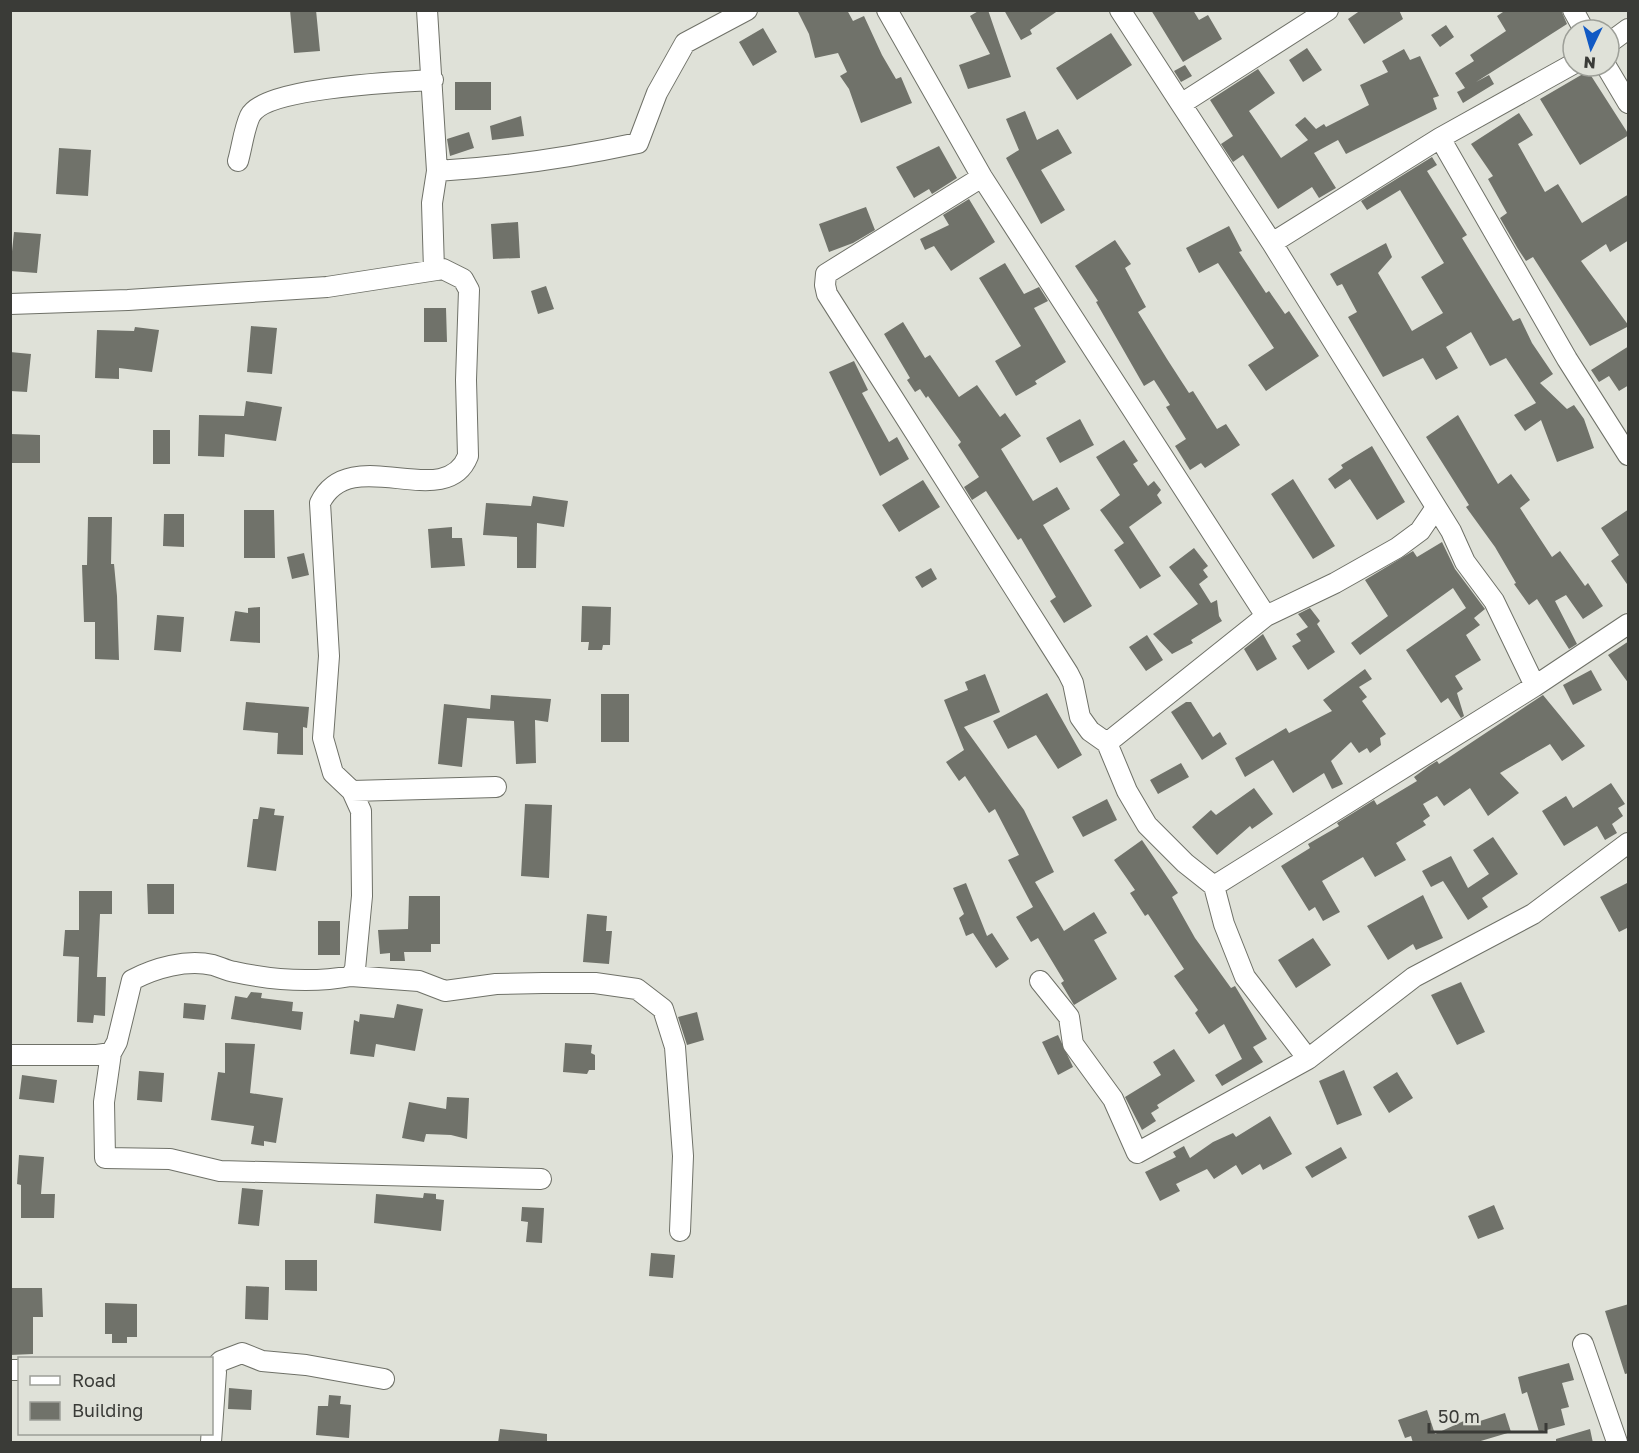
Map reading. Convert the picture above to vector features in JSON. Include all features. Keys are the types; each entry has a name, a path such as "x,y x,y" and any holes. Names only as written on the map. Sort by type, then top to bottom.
{"street":[{"path":"427,10 433,80 436,171 432,203 434,270"},
{"path":"436,171 546,162 638,143 657,93 685,43 747,10"},
{"path":"888,10 982,177 1266,616"},
{"path":"1120,10 1272,243 1435,509 1451,531 1465,562 1494,601 1535,686"},
{"path":"1181,104 1328,10"},
{"path":"1272,243 1440,138 1561,71"},
{"path":"1614,78 1629,102"},
{"path":"238,161 250,115 269,101 334,88 433,80"},
{"path":"1440,138 1567,359 1629,455"},
{"path":"982,177 826,274 827,294 1068,673 1073,683 1080,717 1090,731 1107,743 1127,791 1147,825 1185,863 1214,886 1224,924 1245,977 1308,1059"},
{"path":"10,304 128,300 327,287 443,268 463,279 469,290 466,380 468,456 464,466 453,475 434,481 371,475 340,480 327,489 320,502 329,656 323,738 333,773 352,791 361,811 362,896 356,969 351,975"},
{"path":"1107,743 1266,616 1335,583 1397,548 1420,531 1435,509"},
{"path":"1214,886 1535,686 1629,624"},
{"path":"352,791 496,787"},
{"path":"1040,981 1069,1017 1073,1044 1113,1099 1137,1153 1308,1059 1414,977 1533,914 1629,843"},
{"path":"541,1179 220,1171 170,1159 105,1158 104,1102 111,1053 117,1042 132,980 148,971 182,964 211,964 234,972 290,980 351,975 419,981 445,990 536,983 595,983 637,989 663,1009 675,1047 683,1156 680,1231"},
{"path":"10,1055 96,1056 111,1053"},
{"path":"1583,1344 1617,1443"},
{"path":"213,1367 220,1361 242,1353 262,1361 306,1365 384,1379"},
{"path":"213,1369 216,1372 213,1415"}],"building":[{"path":"290,10 316,10 320,51 294,53"},
{"path":"797,10 847,10 853,21 864,16 882,55 896,79 901,77 912,103 861,123 849,89 840,76 847,72 838,53 815,58 809,34"},
{"path":"980,10 988,10 1011,77 968,89 959,65 990,54 970,16"},
{"path":"1004,10 1059,10 1030,30 1032,34 1021,40"},
{"path":"1151,10 1193,10 1199,20 1208,15 1222,39 1183,62"},
{"path":"1361,10 1399,10 1403,19 1364,44 1348,19"},
{"path":"1506,10 1561,10 1564,18 1561,18 1561,28 1476,82 1489,75 1494,84 1463,103 1457,92 1465,88 1455,73 1474,61 1470,55 1506,31 1497,16"},
{"path":"1446,25 1454,37 1440,47 1431,35"},
{"path":"763,28 777,52 753,66 739,42"},
{"path":"1111,33 1132,65 1077,100 1056,68"},
{"path":"1307,48 1322,70 1303,82 1289,60"},
{"path":"1404,49 1410,60 1420,56 1439,96 1433,98 1437,109 1346,154 1338,140 1314,153 1336,188 1319,198 1312,187 1278,209 1243,155 1233,162 1221,144 1233,136 1210,100 1258,69 1275,93 1249,111 1281,158 1308,140 1295,125 1305,117 1316,129 1324,124 1326,127 1369,105 1360,85 1388,72 1382,61"},
{"path":"1185,65 1192,76 1181,82 1174,71"},
{"path":"1576,78 1592,78 1629,135 1580,165 1540,99"},
{"path":"455,82 491,82 491,110 455,110"},
{"path":"1025,111 1037,140 1058,129 1072,153 1041,170 1065,210 1041,224 1006,158 1019,150 1006,119"},
{"path":"1519,113 1533,135 1518,144 1545,192 1558,184 1582,223 1629,194 1629,240 1610,252 1606,244 1581,261 1629,326 1590,346 1533,257 1526,261 1518,249 1500,218 1507,213 1488,179 1493,176 1471,144"},
{"path":"521,116 524,136 492,140 490,126"},
{"path":"469,132 474,148 450,156 447,139"},
{"path":"939,146 957,178 932,194 929,189 914,198 896,167"},
{"path":"59,148 91,150 88,196 56,194"},
{"path":"1432,157 1437,165 1427,171 1467,235 1462,238 1513,321 1520,318 1532,343 1553,374 1540,383 1567,409 1574,405 1584,419 1594,448 1557,462 1541,420 1525,431 1514,415 1536,403 1506,358 1490,366 1471,332 1446,347 1458,368 1436,380 1423,358 1383,377 1348,317 1357,312 1342,284 1337,286 1330,274 1386,243 1392,257 1378,273 1412,331 1443,313 1421,277 1444,263 1400,190 1367,210 1361,201"},
{"path":"969,199 995,242 951,271 934,246 925,250 920,239 949,225 943,215"},
{"path":"866,207 875,230 853,243 829,252 819,224"},
{"path":"518,222 520,258 493,259 491,224"},
{"path":"1229,226 1242,251 1239,252 1266,293 1269,291 1285,314 1289,311 1319,356 1266,391 1248,365 1274,348 1218,263 1199,273 1186,248"},
{"path":"14,232 41,234 37,273 10,271"},
{"path":"1115,240 1131,264 1125,268 1146,307 1138,312 1189,393 1193,391 1217,429 1226,424 1240,445 1205,468 1201,463 1190,470 1175,446 1186,439 1166,407 1170,405 1154,380 1144,386 1096,302 1098,301 1075,266"},
{"path":"1005,263 1024,294 1039,287 1048,301 1034,308 1066,362 1035,381 1037,384 1016,396 995,361 1021,346 979,278"},
{"path":"546,286 554,309 538,314 531,291"},
{"path":"424,308 446,308 447,342 424,342"},
{"path":"903,322 925,358 930,355 959,397 977,385 1000,417 1005,413 1021,436 1001,449 1033,501 1057,487 1070,509 1043,525 1092,606 1064,623 1050,601 1056,597 1021,538 1018,540 986,491 972,500 964,487 979,477 958,445 961,442 928,396 926,398 920,389 915,392 907,380 910,378 884,334"},
{"path":"251,326 277,328 272,374 247,372"},
{"path":"135,327 159,330 152,372 119,368 119,379 95,378 97,330 134,331"},
{"path":"1629,346 1629,385 1619,391 1609,376 1599,382 1591,370"},
{"path":"10,352 31,354 27,392 10,391"},
{"path":"854,361 868,390 862,393 889,442 897,437 909,459 880,476 829,372"},
{"path":"246,401 282,407 276,441 225,434 224,457 198,456 199,415 244,416"},
{"path":"1458,415 1498,484 1511,474 1530,500 1520,508 1552,557 1560,551 1585,586 1588,583 1603,606 1583,619 1566,595 1555,601 1577,644 1569,649 1537,599 1529,605 1514,584 1516,583 1495,547 1466,507 1469,505 1426,437"},
{"path":"1080,419 1094,445 1060,463 1046,438"},
{"path":"153,430 170,430 170,464 153,464"},
{"path":"10,434 40,435 40,463 10,463"},
{"path":"1124,440 1138,461 1133,464 1148,486 1154,481 1161,490 1157,495 1162,503 1129,527 1161,576 1140,589 1114,550 1124,543 1100,510 1120,495 1096,457"},
{"path":"1372,446 1405,502 1377,520 1350,479 1335,489 1328,479 1343,468 1341,465"},
{"path":"1293,479 1335,546 1313,559 1271,494"},
{"path":"923,480 940,507 899,532 882,505"},
{"path":"533,496 568,501 564,527 537,523 536,568 517,568 517,537 483,535 486,503 531,506"},
{"path":"1629,509 1629,587 1611,561 1619,555 1601,528"},
{"path":"244,510 274,510 275,558 244,558"},
{"path":"164,514 184,514 184,547 163,546"},
{"path":"88,517 112,517 111,564 114,564 117,596 119,660 95,659 95,622 84,622 82,565 87,565"},
{"path":"452,527 452,538 462,538 465,566 431,568 428,529"},
{"path":"1442,542 1455,569 1485,609 1474,618 1480,625 1466,635 1481,660 1455,676 1463,689 1457,693 1464,716 1461,718 1448,698 1441,703 1406,650 1466,608 1453,588 1360,655 1351,643 1388,616 1365,580 1413,551 1417,557"},
{"path":"1194,548 1208,566 1203,570 1208,577 1199,584 1211,603 1217,600 1222,621 1191,640 1193,643 1172,654 1153,634 1198,604 1169,567"},
{"path":"304,553 309,575 292,579 287,557"},
{"path":"931,568 937,579 922,588 915,577"},
{"path":"582,606 611,607 610,645 603,645 602,650 588,650 589,642 581,642"},
{"path":"260,607 260,643 230,641 235,611 248,613 248,608"},
{"path":"1310,608 1320,621 1317,624 1335,652 1308,670 1292,646 1301,641 1296,634 1308,627 1298,614"},
{"path":"157,615 184,617 181,652 154,650"},
{"path":"1263,634 1277,659 1257,671 1244,649"},
{"path":"1147,635 1163,660 1146,671 1129,647"},
{"path":"1629,641 1629,684 1608,655"},
{"path":"1365,669 1372,679 1359,687 1367,697 1362,701 1386,734 1380,738 1381,745 1370,753 1367,748 1359,753 1351,742 1331,761 1343,784 1332,789 1324,773 1293,793 1273,760 1245,777 1235,758 1286,728 1289,733 1332,711 1323,700"},
{"path":"1591,670 1602,690 1573,705 1563,685"},
{"path":"985,674 1000,712 964,727 1024,810 1054,872 1035,882 1064,931 1094,912 1107,933 1094,940 1117,979 1074,1005 1061,983 1064,981 1038,938 1031,942 1016,917 1033,907 1008,860 1019,855 995,809 989,813 965,776 959,781 946,762 964,750 944,700 968,690 965,682"},
{"path":"1047,693 1082,755 1058,769 1036,735 1008,749 993,721"},
{"path":"601,694 629,694 629,742 601,742"},
{"path":"491,695 551,699 548,722 535,720 536,763 516,764 514,721 467,718 462,767 438,764 444,704 490,709"},
{"path":"1543,695 1585,746 1562,761 1550,744 1500,773 1519,793 1488,816 1470,788 1444,806 1437,796 1423,804 1430,816 1423,821 1426,825 1396,843 1406,860 1375,877 1363,857 1322,881 1340,912 1323,921 1315,907 1309,911 1281,866 1310,848 1308,844 1339,826 1337,823 1374,800 1377,805 1417,781 1414,777 1429,766 1437,761 1439,764"},
{"path":"246,702 309,707 307,728 303,727 303,755 277,754 278,733 243,730"},
{"path":"1186,702 1191,702 1213,737 1220,732 1227,744 1202,760 1171,712"},
{"path":"1181,763 1189,777 1158,794 1150,780"},
{"path":"1611,783 1625,804 1618,808 1623,816 1612,824 1617,833 1605,840 1597,826 1564,846 1542,811 1566,796 1573,808"},
{"path":"1254,788 1273,814 1252,829 1250,826 1217,855 1192,827 1211,810 1216,815"},
{"path":"1107,799 1117,820 1083,837 1072,817"},
{"path":"525,804 552,805 549,878 521,876"},
{"path":"260,807 275,809 274,815 284,816 276,871 247,867 253,819 258,819"},
{"path":"1493,837 1518,874 1482,898 1488,907 1468,920 1443,881 1431,887 1422,871 1451,856 1468,888 1489,874 1473,850"},
{"path":"1142,840 1178,893 1172,897 1195,938 1231,988 1235,986 1267,1039 1253,1047 1263,1062 1222,1086 1215,1075 1242,1059 1224,1024 1209,1034 1195,1013 1198,1010 1174,976 1184,969 1148,914 1145,916 1130,893 1135,890 1114,860"},
{"path":"1629,882 1629,927 1619,932 1600,897"},
{"path":"966,883 987,936 992,933 1009,959 996,968 973,933 966,936 959,918 964,914 953,888"},
{"path":"147,884 174,884 174,914 148,914"},
{"path":"79,891 112,891 112,914 100,914 97,977 106,977 105,1016 94,1015 93,1023 77,1022 79,957 63,956 65,930 79,930"},
{"path":"1423,895 1443,938 1416,950 1413,944 1388,960 1367,926"},
{"path":"409,896 440,896 440,944 431,944 431,952 404,952 405,961 390,961 390,953 380,954 378,930 408,929"},
{"path":"587,914 607,916 606,931 612,931 609,964 583,962"},
{"path":"318,921 340,921 340,955 318,955"},
{"path":"1313,938 1331,965 1296,988 1278,960"},
{"path":"1461,982 1485,1032 1457,1045 1431,995"},
{"path":"251,992 262,993 261,998 293,1002 292,1011 303,1012 301,1030 231,1019 235,996 247,998"},
{"path":"184,1003 206,1005 204,1020 183,1018"},
{"path":"397,1004 423,1009 415,1051 376,1044 374,1057 350,1054 354,1020 359,1022 360,1014 394,1018"},
{"path":"697,1012 704,1040 687,1045 678,1017"},
{"path":"1058,1035 1073,1067 1058,1075 1042,1042"},
{"path":"225,1043 255,1044 250,1093 283,1098 276,1143 264,1141 264,1146 251,1144 254,1126 211,1120 218,1072 225,1073"},
{"path":"565,1043 592,1045 591,1053 595,1055 595,1070 589,1070 587,1074 563,1072"},
{"path":"1174,1049 1195,1081 1157,1105 1159,1108 1151,1113 1156,1121 1142,1130 1125,1097 1161,1075 1153,1062"},
{"path":"1344,1070 1362,1115 1337,1125 1319,1081"},
{"path":"139,1071 164,1073 162,1102 137,1100"},
{"path":"1397,1072 1413,1098 1389,1113 1373,1087"},
{"path":"22,1075 57,1080 54,1103 19,1099"},
{"path":"447,1097 469,1098 467,1139 451,1135 426,1134 424,1142 402,1138 409,1102 446,1109"},
{"path":"1270,1116 1292,1154 1263,1170 1260,1164 1242,1175 1236,1165 1214,1179 1207,1169 1176,1184 1180,1191 1160,1201 1145,1172 1176,1157 1173,1152 1184,1146 1190,1158 1213,1142 1233,1133 1236,1137"},
{"path":"1341,1147 1347,1158 1312,1178 1305,1167"},
{"path":"19,1155 44,1157 41,1194 55,1194 54,1218 21,1218 21,1185 17,1184"},
{"path":"242,1188 263,1190 259,1226 238,1224"},
{"path":"424,1193 436,1194 436,1199 444,1200 441,1231 374,1223 376,1194 423,1198"},
{"path":"1494,1205 1504,1229 1478,1239 1468,1216"},
{"path":"522,1207 544,1208 542,1243 526,1242 528,1222 521,1221"},
{"path":"651,1253 675,1255 673,1278 649,1276"},
{"path":"285,1260 317,1260 317,1291 285,1290"},
{"path":"246,1286 269,1287 268,1320 245,1319"},
{"path":"10,1288 42,1288 43,1317 33,1317 33,1354 10,1355"},
{"path":"105,1303 137,1304 137,1337 127,1337 127,1343 112,1343 112,1334 105,1334"},
{"path":"1629,1304 1629,1373 1625,1374 1605,1311"},
{"path":"1569,1363 1574,1380 1562,1383 1569,1407 1561,1409 1565,1425 1539,1432 1527,1392 1522,1394 1518,1377"},
{"path":"229,1388 252,1390 251,1410 228,1409"},
{"path":"329,1395 341,1396 340,1404 351,1405 349,1438 316,1435 318,1406 328,1406"},
{"path":"1427,1410 1435,1434 1477,1415 1480,1421 1505,1413 1511,1432 1474,1443 1413,1443 1411,1436 1405,1438 1398,1420"},
{"path":"500,1429 547,1434 547,1443 498,1443"},
{"path":"1590,1429 1593,1443 1556,1443 1556,1439"}]}
